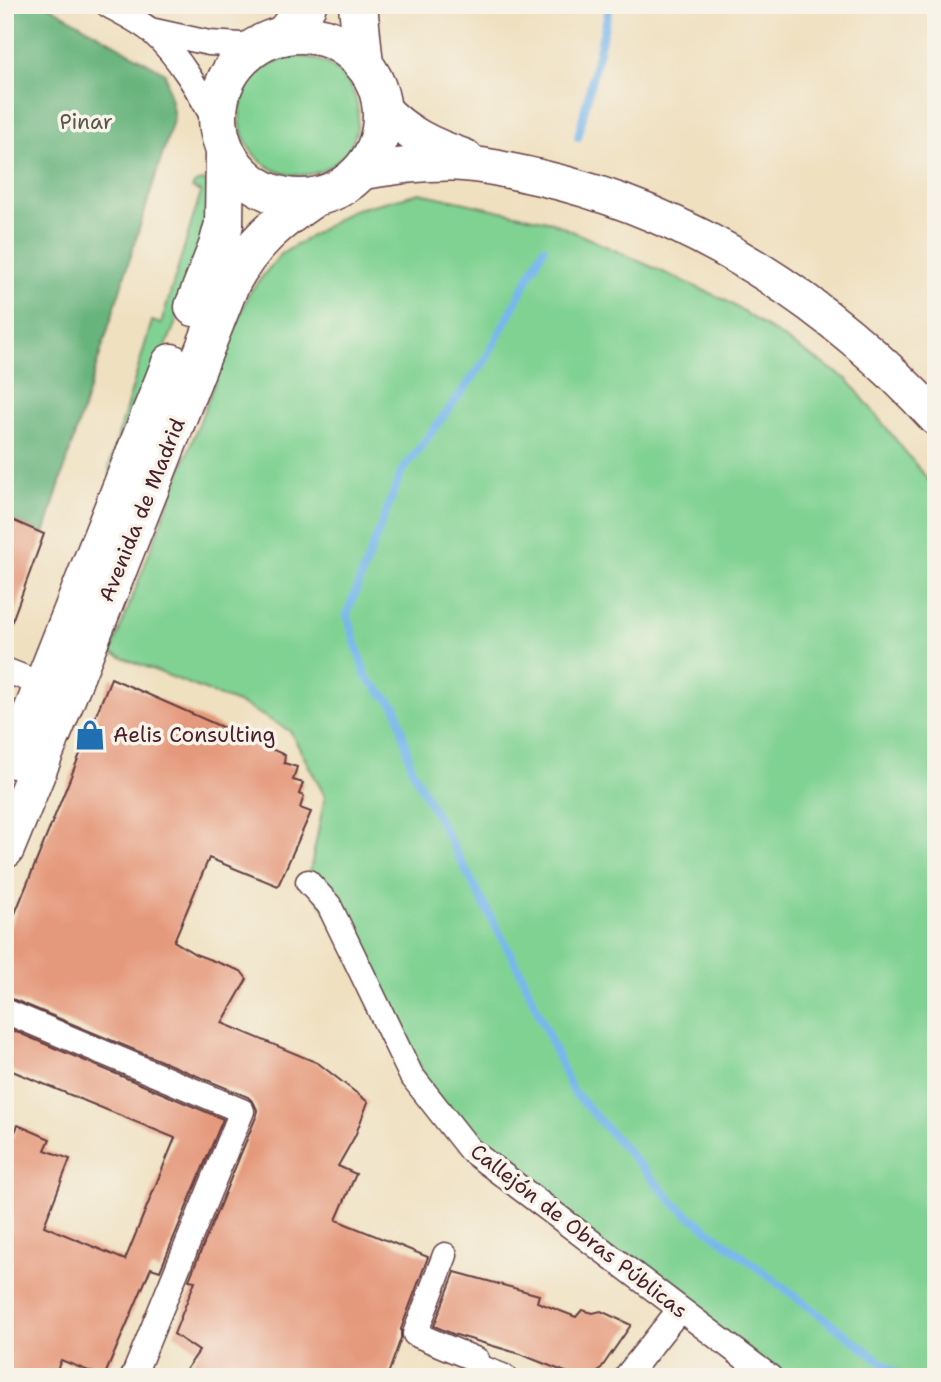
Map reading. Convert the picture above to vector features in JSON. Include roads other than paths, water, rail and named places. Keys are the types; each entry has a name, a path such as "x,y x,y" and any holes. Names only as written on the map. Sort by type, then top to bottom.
{"main road":[{"path":"270,41 307,5"},
{"path":"358,5 364,65"},
{"name":"Avenida de Madrid","path":"5,780 218,246 224,223 218,107 222,89 230,72 242,57 270,41 305,34 328,39 348,49 364,65 376,85 382,108 381,131 374,153 360,172 340,188 315,197 281,220 245,257 230,284 89,644 5,849"},
{"path":"382,108 399,127 442,149 611,199 695,234 737,256 779,282 865,347 936,418"},
{"name":"Avenida de Madrid","path":"221,138 240,173 262,189 288,197 315,197"},
{"path":"360,172 410,164 456,163 508,170"}],"street":[{"path":"108,5 150,30 175,58 195,86 221,138"},
{"path":"150,30 209,43 270,41"},
{"path":"5,670 43,685"},
{"name":"Callejón de Obras Públicas","path":"308,882 329,905 411,1075 470,1150 770,1377"},
{"path":"5,1011 242,1111 133,1377"},
{"path":"445,1255 415,1334 477,1360 476,1371 505,1377"},
{"path":"626,1377 680,1309"}],"waterway":[{"path":"578,137 610,5"},
{"path":"544,248 485,361 401,473 347,614 366,677 396,707 412,770 522,975 572,1090 677,1206 901,1377"}],"place":[{"name":"Aelis Consulting","path":"90,735"}],"park label":[{"name":"Pinar","path":"86,122"}]}
